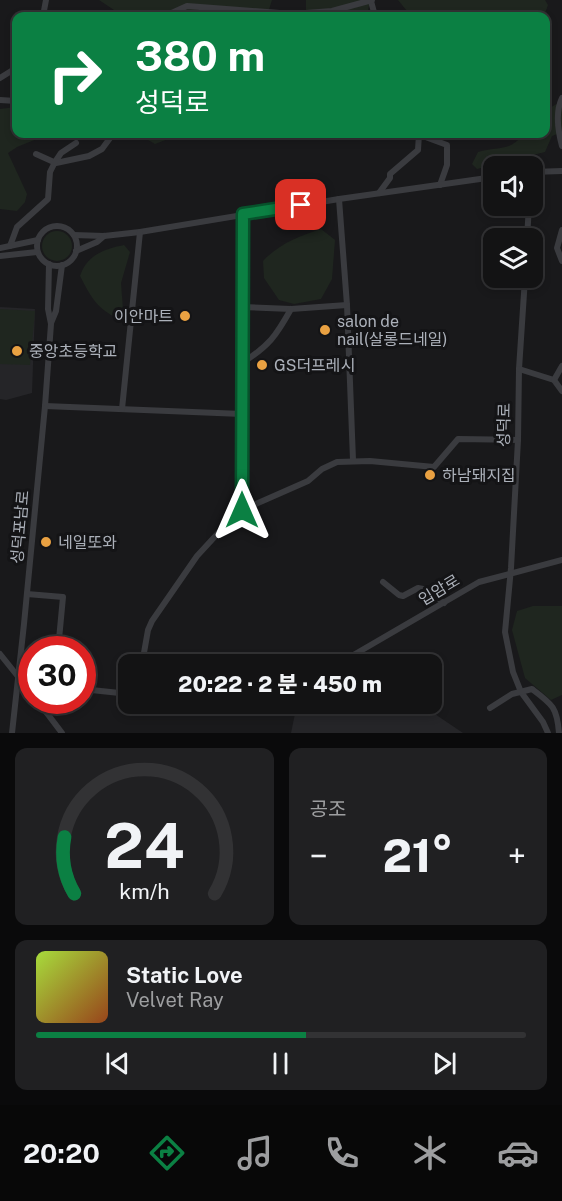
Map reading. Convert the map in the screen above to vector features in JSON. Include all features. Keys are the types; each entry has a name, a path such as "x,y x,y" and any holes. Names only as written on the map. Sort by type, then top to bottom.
{"street":[{"path":"319,12 332,11 371,0"},
{"path":"174,12 187,6 266,12"},
{"path":"562,98 558,121 562,146"},
{"path":"36,154 54,162 78,158 98,152 107,145 111,138"},
{"path":"379,193 390,178 390,174 418,150 420,138"},
{"path":"430,138 447,145 447,165 440,185"},
{"path":"10,246 17,227 48,199 50,172 54,162 61,153 76,143"},
{"path":"543,172 562,171"},
{"path":"74,235 104,236 140,232 339,199 483,179"},
{"path":"339,199 347,305 353,460"},
{"path":"242,510 243,214"},
{"path":"62,226 74,235 77,243 76,251 68,263 49,264 42,259 38,252 38,240 47,228 62,226"},
{"path":"562,230 557,248 562,261"},
{"path":"122,409 140,232"},
{"path":"76,251 97,242 104,236"},
{"path":"0,248 38,240"},
{"path":"0,256 38,252"},
{"path":"49,264 48,309 51,324"},
{"path":"51,324 56,310 62,265"},
{"name":"성덕로","path":"524,288 511,572 505,632 513,672 521,692 543,722 548,733"},
{"path":"242,307 291,309 347,305"},
{"path":"242,363 263,349 276,334 291,309"},
{"name":"성덕포남로","path":"22,636 51,324"},
{"path":"554,380 562,366"},
{"path":"519,369 554,380 562,391"},
{"path":"45,406 242,414"},
{"path":"144,654 152,621 197,556 242,510 308,481 322,469 337,462 353,460 434,467 458,439 518,440"},
{"name":"입암로","path":"355,654 479,582 562,560"},
{"path":"382,582 402,596 418,588 428,590 444,603"},
{"path":"27,594 63,597 59,636"},
{"path":"0,654 18,677"},
{"name":"성덕포남로","path":"12,733 18,677"},
{"path":"490,708 512,694 532,689 552,704 558,721 559,733"},
{"path":"96,690 118,693"},
{"path":"48,714 62,733"}],"shaded area":[{"path":"99,0 272,0 268,12 117,12"},
{"path":"306,0 370,0 368,12 306,12"},
{"path":"398,0 545,0 548,5 545,12 408,12"},
{"path":"562,101 562,132 552,136 545,152 529,156 483,156 483,168 477,169 472,164 478,152 514,144 520,138 550,138 550,108"},
{"path":"12,108 12,138 39,138 8,153 27,194 25,202 17,211 0,209 0,109"},
{"path":"145,138 171,138 155,144"},
{"path":"321,229 335,240 332,279 321,299 294,304 279,300 264,278 263,261 290,241"},
{"path":"57,231 68,235 72,246 68,257 57,261 46,257 42,246 46,235"},
{"path":"124,245 130,252 121,283 123,309 119,319 95,302 80,276 87,263 97,254"},
{"name":"중앙초등학교","path":"0,307 35,309 32,393 6,400 0,399"},
{"path":"0,309 35,311 30,365 0,364"},
{"path":"533,606 562,606 562,695 551,700 525,678 512,630 517,611"},
{"path":"295,714 435,714 463,733 291,733"}],"place":[{"name":"이안마트","path":"185,316"},
{"name":"salon de nail(살롱드네일)","path":"325,330"},
{"name":"중앙초등학교","path":"17,351"},
{"name":"GS더프레시","path":"262,365"},
{"name":"하남돼지집","path":"430,475"},
{"name":"네일또와","path":"46,542"}],"route":[{"path":"242,510 243,214 301,205"}]}
